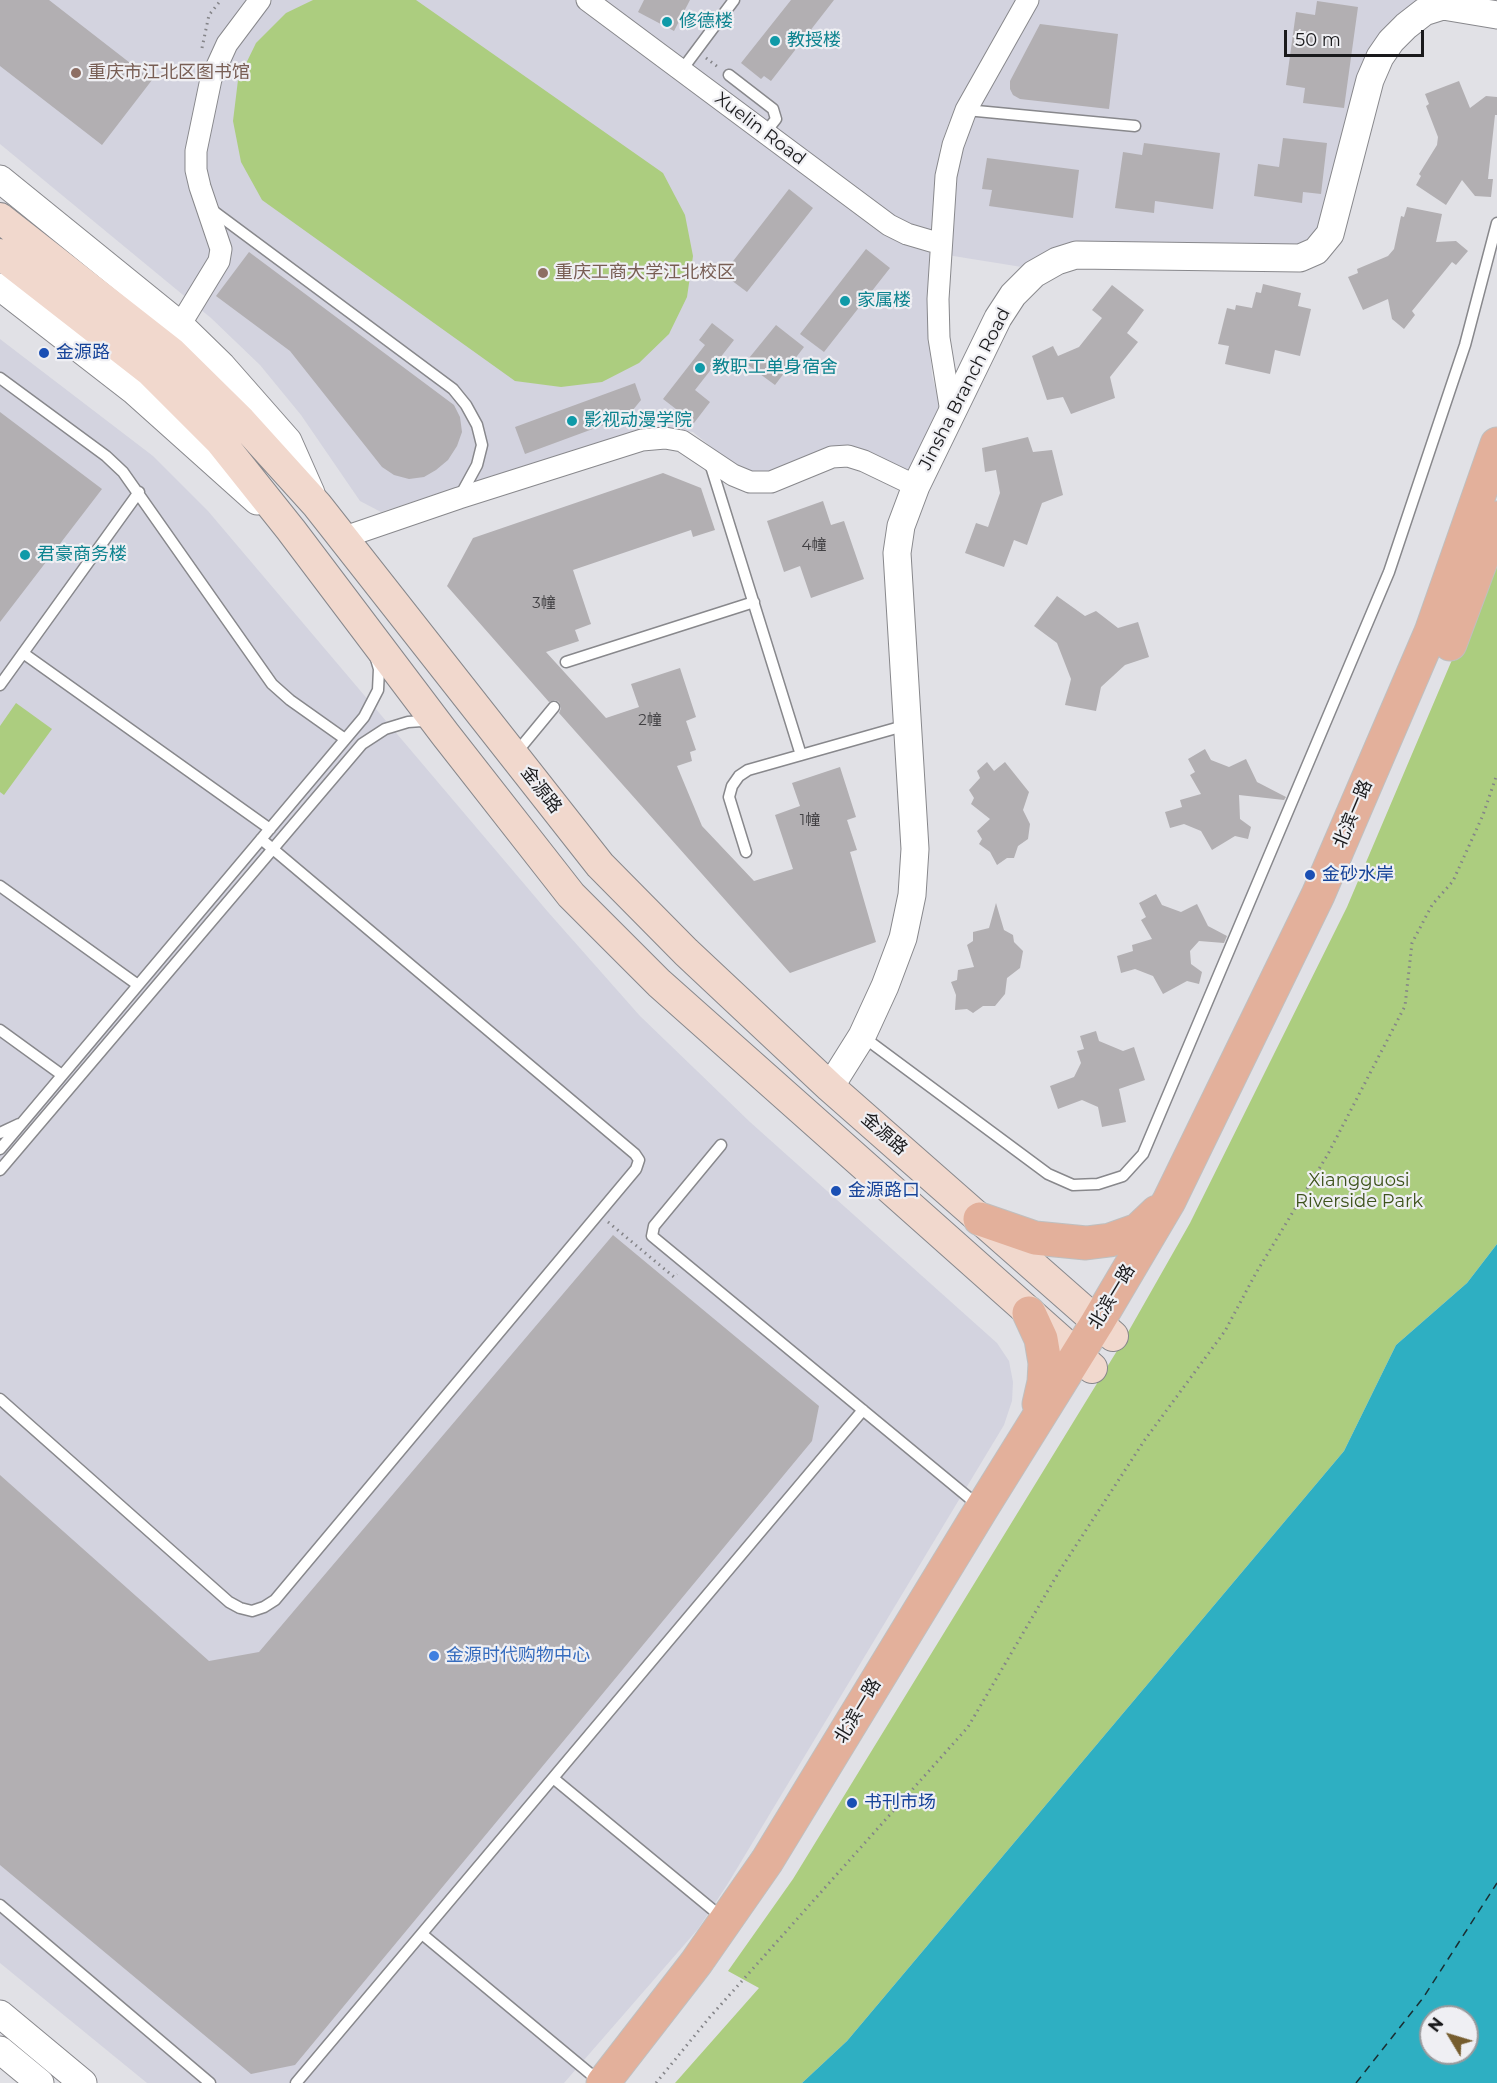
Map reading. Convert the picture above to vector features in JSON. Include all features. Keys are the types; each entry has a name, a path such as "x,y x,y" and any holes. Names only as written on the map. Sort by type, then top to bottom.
{"main road":[{"name":"金源路","path":"0,218 171,352 241,422 317,505 600,865 686,951 830,1087 1105,1329"},
{"name":"金源路","path":"0,254 150,371 220,441 572,895 659,983 1084,1361"},
{"name":"北滨一路","path":"1105,1329 1323,884 1431,632 1497,444"},
{"name":"北滨一路","path":"630,2083 716,1974 784,1875 1035,1457 1084,1361 1185,1212 1337,903 1453,637 1497,518"},
{"path":"980,1219 1035,1238 1086,1243 1110,1240 1138,1230 1169,1201"},
{"path":"951,1244 961,1248 974,1246 979,1242 983,1231 980,1219"},
{"path":"1029,1313 1041,1340 1045,1363 1044,1382 1036,1419"},
{"name":"北滨一路","path":"602,2083 726,1921 767,1861 1036,1419 1084,1361"}],"street":[{"path":"180,325 219,261 221,249 196,170 196,152 211,79 227,44 261,0"},
{"name":"Xuelin Road","path":"587,0 890,225 907,234 941,244"},
{"path":"951,412 939,338 938,299 946,176 952,145 966,110 1028,0"},
{"name":"Jinsha Branch Road","path":"830,1087 862,1036 885,986 903,938 912,895 915,849 897,553 901,526 916,486 998,318 1013,295 1034,274 1056,261 1076,255 1300,258 1316,251 1330,234 1370,80 1380,57 1391,41 1424,12 1443,6 1497,15"},
{"path":"0,179 180,325 222,366 288,441 317,505"},
{"path":"0,287 132,390 291,530"},
{"path":"342,538 642,440 665,438 682,441 733,475 750,482 771,482 832,458 848,456 864,461 916,486"},
{"path":"0,2014 83,2083"},
{"path":"0,2050 39,2083"}],"lane":[{"path":"681,70 734,0"},
{"path":"729,75 772,109 776,119 765,134"},
{"path":"966,110 1135,126"},
{"path":"207,207 453,389 466,405 477,425 482,445 477,465 459,498"},
{"path":"862,1036 1048,1174 1073,1185 1098,1184 1123,1176 1143,1154 1389,572 1465,345 1497,223"},
{"path":"0,378 106,456 123,472 272,684 290,700 345,739"},
{"path":"710,460 801,755"},
{"path":"0,685 139,492"},
{"path":"566,662 753,602"},
{"path":"0,1149 364,717 378,690 379,669 368,633"},
{"path":"23,653 270,829"},
{"path":"514,756 554,707"},
{"path":"0,1170 362,744 385,729 408,722 422,721 445,734"},
{"path":"746,852 729,797 732,786 739,776 748,770 907,725"},
{"path":"0,1399 228,1602 252,1611 264,1607 275,1600 636,1169 639,1160 635,1154 261,839"},
{"path":"0,886 138,985"},
{"path":"0,1030 62,1075"},
{"path":"0,1133 53,1108"},
{"path":"721,1145 654,1226 652,1236 982,1508"},
{"path":"296,2083 862,1410"},
{"path":"553,1778 726,1921"},
{"path":"0,1905 210,2083"},
{"path":"422,1934 602,2083"}],"path":[{"path":"209,15 221,0"},
{"path":"697,50 729,75"},
{"path":"656,2083 709,2018 968,1727 1060,1570 1137,1451 1225,1331 1256,1273 1328,1154 1404,1006 1412,943 1432,905 1453,881 1483,815 1497,774"},
{"path":"617,1230 674,1277"}],"shaded area":[{"name":"重庆工商大学江北校区","path":"0,0 1016,0 949,122 940,148 936,177 928,328 932,375 940,407 909,472 851,447 772,473 752,472 734,466 693,432 662,427 632,432 381,512 360,501 301,415 260,365 211,318 0,144"},
{"path":"1036,0 1424,0 1414,4 1321,231 1295,250 1028,268 947,255 955,177 972,113"},
{"path":"0,339 153,456 208,511 548,912 640,1016 750,1122 997,1343 1009,1361 1013,1382 1012,1401 1004,1425 727,1885 698,1929 564,2083 147,2083 0,1963"}],"green space":[{"path":"313,0 416,0 663,173 685,215 693,256 687,297 669,334 639,363 602,382 561,387 515,381 262,200 241,162 233,121 238,80 256,43 286,13"},
{"name":"Xiangguosi Riverside Park","path":"1497,543 1497,1244 1467,1283 1396,1345 1344,1451 847,2041 802,2083 675,2083 759,1988 728,1971 793,1879 1123,1341 1190,1223 1347,907 1460,641"},
{"path":"16,703 52,729 4,795 0,792 0,726"}],"water":[{"path":"1497,1244 1497,2083 802,2083 847,2041 1344,1451 1396,1345 1467,1283"}],"building":[{"name":"重庆市江北区图书馆","path":"0,0 49,0 152,80 102,145 0,66"},
{"name":"修德楼","path":"644,0 690,0 674,31 638,12"},
{"name":"教授楼","path":"791,0 834,0 771,81 764,76 761,79 741,63"},
{"path":"1317,1 1358,7 1344,108 1303,103 1305,88 1286,85 1296,12 1315,15"},
{"path":"1040,24 1118,34 1109,109 1020,99 1013,95 1010,81"},
{"path":"1459,81 1470,108 1486,96 1497,97 1497,115 1495,115 1488,179 1493,179 1491,197 1475,196 1462,180 1446,205 1416,185 1421,176 1419,174 1437,145 1438,137 1426,106 1429,104 1425,94"},
{"path":"1283,138 1327,143 1321,194 1303,192 1302,203 1254,196 1258,164 1279,167"},
{"path":"1144,143 1220,153 1213,209 1155,201 1154,213 1115,208 1123,152 1142,155"},
{"path":"987,158 1079,170 1073,218 989,206 992,190 982,189"},
{"path":"789,189 813,208 747,292 723,274"},
{"path":"1407,207 1442,214 1436,242 1456,241 1468,251 1456,265 1452,262 1412,311 1415,315 1404,329 1392,319 1388,299 1363,310 1348,277 1358,273 1357,269 1388,256 1394,249 1401,216 1404,217"},
{"name":"家属楼","path":"866,249 890,268 824,352 800,334"},
{"path":"249,252 454,405 460,417 462,432 448,460 424,477 409,479 394,475 382,467 290,351 216,296"},
{"path":"1263,284 1301,293 1298,306 1311,309 1300,356 1275,350 1270,374 1225,364 1229,346 1218,344 1227,308 1235,310 1236,305 1252,308 1256,292 1261,293"},
{"path":"1112,285 1144,310 1127,333 1138,342 1110,377 1115,398 1071,414 1063,397 1047,400 1032,356 1053,346 1058,356 1079,347 1102,318 1092,310"},
{"name":"教职工单身宿舍","path":"712,323 734,340 695,390 710,402 694,423 663,399 705,345 699,340"},
{"path":"776,325 804,347 775,385 745,363"},
{"name":"影视动漫学院","path":"635,383 641,400 628,416 525,454 515,427"},
{"name":"君豪商务楼","path":"0,412 102,489 0,622"},
{"path":"1028,437 1033,452 1052,450 1063,495 1042,503 1027,545 1014,540 1004,567 965,553 976,523 988,527 1000,493 996,470 985,472 982,448"},
{"path":"663,473 701,488 715,530 693,537 691,530 573,570 591,624 575,630 579,641 546,652 606,718 639,707 631,684 680,668 696,717 686,721 696,750 690,752 692,761 677,766 702,826 754,881 793,869 775,815 800,806 792,783 840,767 856,817 847,820 857,850 850,852 876,942 790,973 559,713 561,708 559,702 555,700 549,702 447,586 473,538"},
{"path":"823,501 831,525 844,521 864,579 811,598 800,566 784,572 767,521"},
{"path":"1057,596 1085,616 1096,611 1118,628 1138,622 1149,657 1125,665 1101,687 1096,711 1065,705 1071,679 1057,643 1034,626"},
{"path":"1205,749 1211,760 1229,767 1246,759 1257,782 1286,797 1284,800 1239,795 1240,819 1251,827 1248,839 1235,836 1212,850 1201,831 1184,824 1170,828 1165,812 1182,807 1180,800 1201,794 1190,775 1195,772 1188,759"},
{"path":"987,762 994,771 1005,762 1029,792 1023,810 1030,824 1028,839 1018,846 1014,858 1007,858 997,865 990,852 979,844 982,839 977,831 990,819 971,804 974,798 969,790 980,778 977,771"},
{"path":"1156,894 1162,905 1181,912 1197,904 1208,926 1227,936 1224,943 1199,941 1190,951 1191,964 1202,972 1199,984 1187,981 1163,994 1153,976 1135,969 1121,973 1117,956 1133,951 1132,945 1152,939 1141,920 1146,917 1139,903"},
{"path":"996,903 1004,930 1013,935 1014,942 1023,951 1020,968 1007,978 1005,994 995,1006 983,1006 973,1013 967,1009 955,1010 956,995 951,982 957,980 958,970 974,967 967,945 973,941 973,932 989,928"},
{"path":"1096,1031 1099,1041 1123,1051 1134,1047 1145,1080 1119,1089 1126,1122 1102,1127 1098,1107 1082,1100 1058,1109 1050,1086 1074,1077 1081,1063 1077,1051 1084,1049 1080,1036"},
{"name":"金源时代购物中心","path":"613,1235 819,1406 812,1441 295,2065 251,2074 0,1865 0,1475 209,1661 259,1652"}],"ferry route":[{"path":"1356,2083 1423,1998 1497,1883"}],"place":[{"name":"修德楼","path":"667,22"},
{"name":"教授楼","path":"775,41"},
{"name":"重庆市江北区图书馆","path":"76,73"},
{"name":"重庆工商大学江北校区","path":"543,273"},
{"name":"家属楼","path":"845,301"},
{"name":"金源路","path":"44,353"},
{"name":"教职工单身宿舍","path":"700,368"},
{"name":"影视动漫学院","path":"572,421"},
{"name":"君豪商务楼","path":"25,555"},
{"name":"金砂水岸","path":"1310,875"},
{"name":"金源路口","path":"836,1191"},
{"name":"金源时代购物中心","path":"434,1656"},
{"name":"书刊市场","path":"852,1803"}]}
